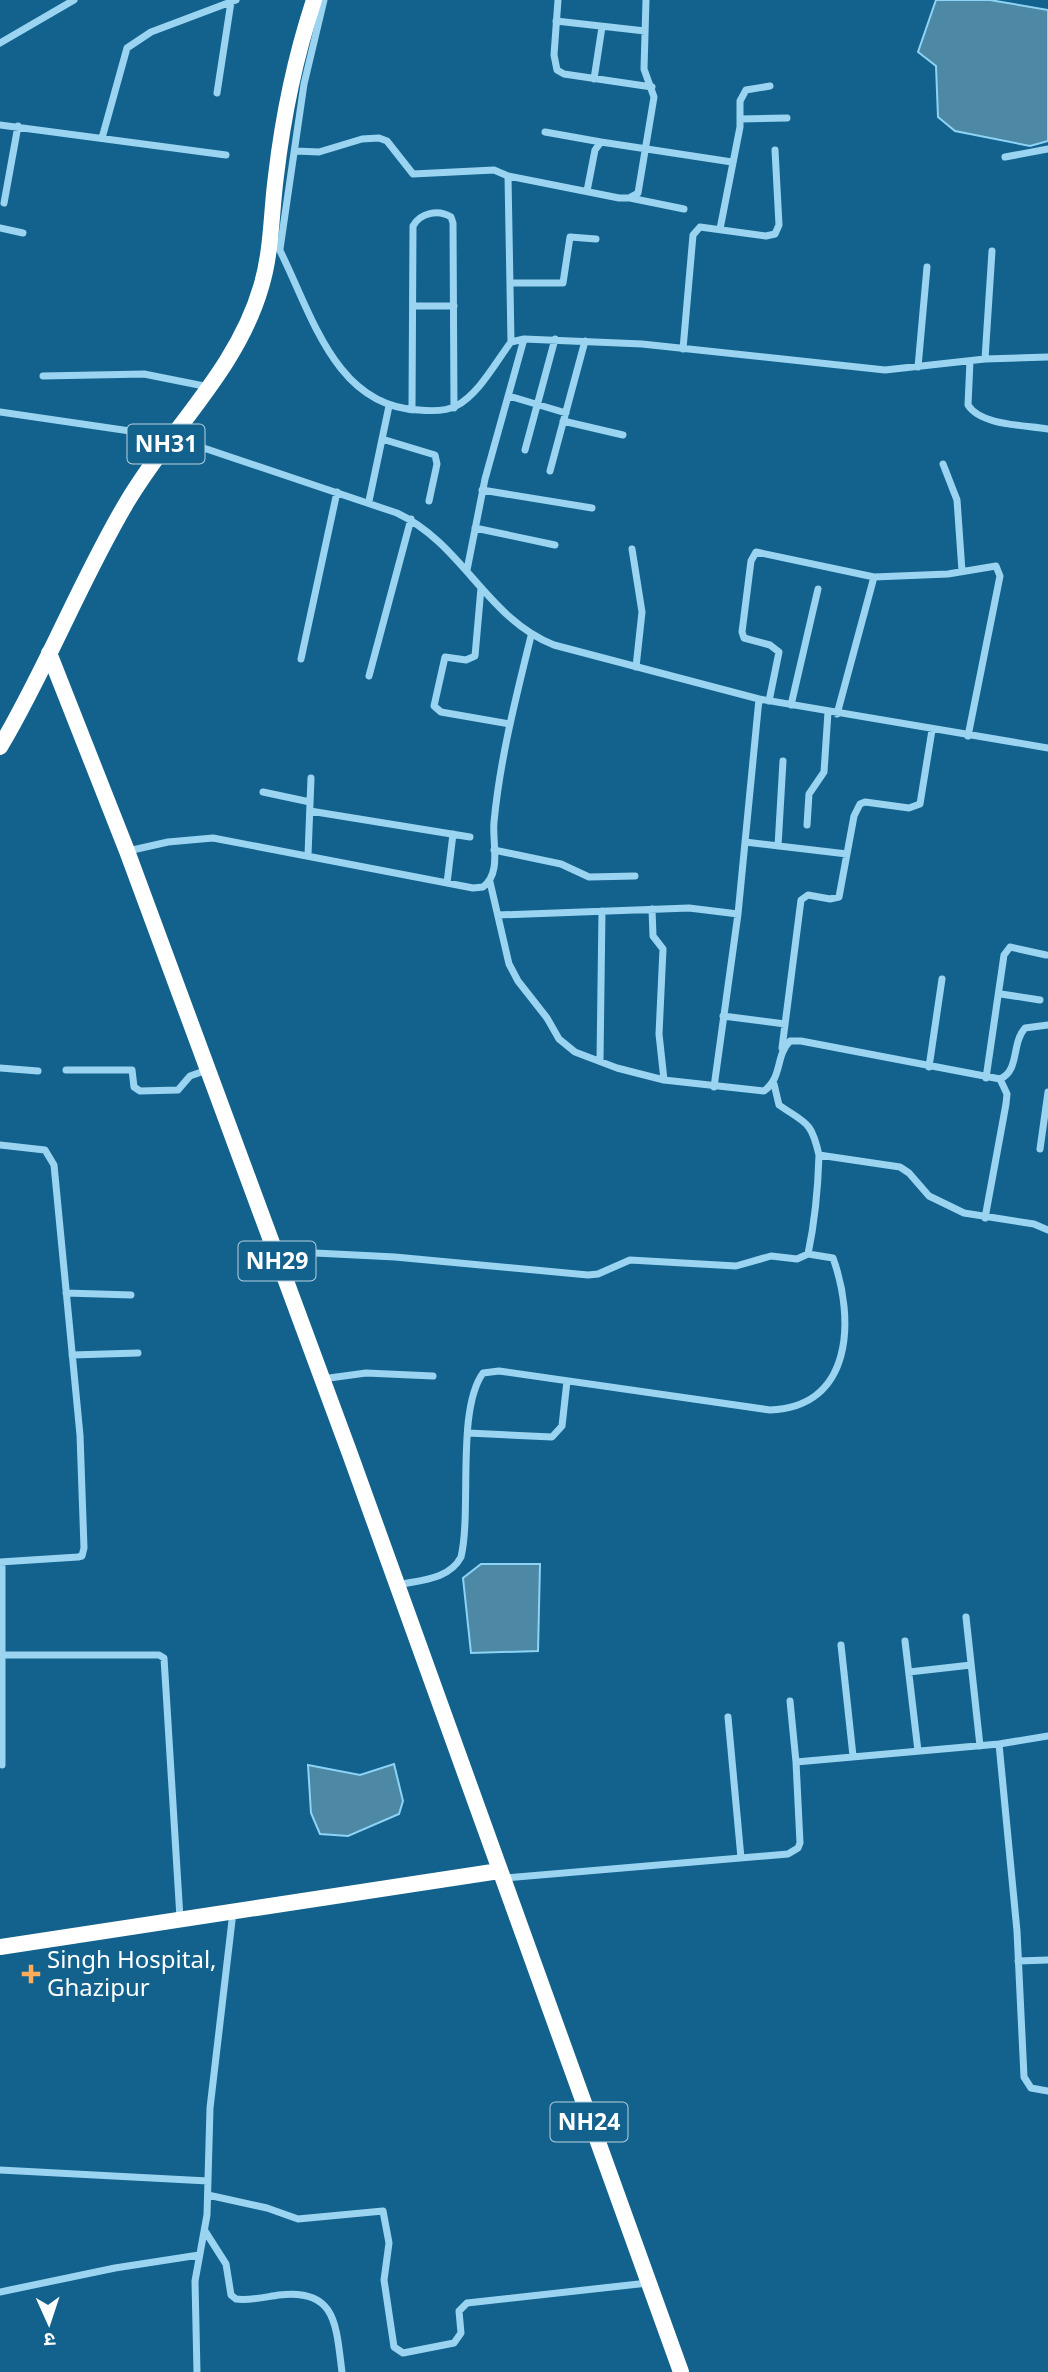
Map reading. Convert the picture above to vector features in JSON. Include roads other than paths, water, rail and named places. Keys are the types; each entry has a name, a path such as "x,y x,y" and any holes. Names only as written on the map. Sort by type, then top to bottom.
{"highway":[{"name":"NH31","path":"0,747 113,525 171,437 230,358 252,313 262,285 292,75 314,0"},
{"name":"NH29","path":"49,653 127,851 208,1070 500,1875"},
{"path":"0,1947 233,1911 500,1875"},
{"name":"NH24","path":"500,1875 681,2372"}],"street":[{"path":"0,43 74,0"},
{"path":"280,250 304,84 324,0"},
{"path":"558,0 554,55 557,70 594,79 652,87"},
{"path":"629,198 638,193 654,108 652,87 644,69 646,0"},
{"path":"217,93 233,1"},
{"path":"102,138 127,48 151,32 233,1"},
{"path":"556,21 645,31"},
{"path":"594,79 602,27"},
{"path":"720,229 740,119 740,101 746,90 770,86"},
{"path":"740,119 787,118"},
{"path":"0,125 226,155"},
{"path":"4,203 18,126"},
{"path":"545,132 732,162"},
{"path":"295,151 325,151 371,137 387,141 413,174 494,170 508,176 684,208"},
{"path":"587,191 595,150 601,142"},
{"path":"683,349 694,235 700,227 766,236 778,230 775,149"},
{"path":"1005,157 1048,149"},
{"path":"270,232 320,335 338,365 370,398 389,406 412,410 454,408 470,395 511,342 508,176"},
{"path":"412,410 412,226 422,215 438,213 451,217 453,223 454,408"},
{"path":"0,228 23,233"},
{"path":"510,283 563,283 569,237 596,239"},
{"path":"985,359 992,250"},
{"path":"918,367 927,267"},
{"path":"413,306 454,306"},
{"path":"467,570 482,490 524,340"},
{"path":"524,450 555,340"},
{"path":"511,342 585,341 858,368 918,367 985,359 1048,358"},
{"path":"550,471 585,341"},
{"path":"970,361 968,405 972,411 988,419 1048,429"},
{"path":"43,376 144,374 185,380 209,387"},
{"path":"509,396 623,435"},
{"path":"369,501 389,406"},
{"path":"0,412 171,437 369,501 411,519 432,533 500,611 531,636 759,699 1048,748"},
{"path":"382,439 435,455 437,464 429,501"},
{"path":"943,464 957,500 962,571"},
{"path":"482,490 592,508"},
{"path":"301,659 337,492"},
{"path":"369,676 411,519"},
{"path":"475,528 555,545"},
{"path":"632,549 642,612 636,667"},
{"path":"769,701 779,652 770,645 744,638 743,632 751,561 756,552 874,578 990,566 1000,570 968,736"},
{"path":"838,714 874,578"},
{"path":"481,588 475,656 466,660 445,657 434,706 441,712 510,724"},
{"path":"791,705 818,589"},
{"path":"127,851 168,842 213,838 473,888 483,887 490,882 494,874 496,810 510,724 531,636"},
{"path":"714,1087 738,915 759,699"},
{"path":"807,825 809,794 824,772 828,712"},
{"path":"808,1254 818,1199 819,1155 813,1130 802,1118 779,1105 774,1084 782,1048 799,905 808,895 830,899 839,897 855,809 860,804 865,802 909,808 920,804 932,730"},
{"path":"778,846 783,761"},
{"path":"308,855 312,779"},
{"path":"263,792 310,802"},
{"path":"310,811 470,837"},
{"path":"447,883 453,834"},
{"path":"745,842 847,854"},
{"path":"494,850 561,864 589,877 635,876"},
{"path":"490,882 509,964 517,981 547,1018 559,1039 575,1052 664,1080 753,1092 764,1091 774,1084"},
{"path":"498,915 689,908 738,915"},
{"path":"652,909 653,936 663,949 659,1034 664,1080"},
{"path":"600,1061 602,911"},
{"path":"986,1078 1007,950 1017,948 1046,955"},
{"path":"929,1067 942,979"},
{"path":"1001,994 1041,1000"},
{"path":"723,1016 785,1024"},
{"path":"782,1048 790,1041 801,1041 1000,1079 1009,1075 1013,1069 1016,1043 1025,1028 1048,1025"},
{"path":"0,1068 38,1071"},
{"path":"66,1070 132,1070 134,1087 140,1091 178,1090 190,1076 208,1070"},
{"path":"985,1218 1006,1104 1007,1094 1000,1079"},
{"path":"1040,1149 1048,1091"},
{"path":"0,1145 33,1147 45,1150 51,1156 80,1435 84,1552 78,1557 1,1562 2,1765"},
{"path":"819,1155 900,1167 909,1173 929,1196 964,1213 1034,1224 1048,1223"},
{"path":"1034,1224 1048,1230"},
{"path":"274,1251 395,1256 588,1275 598,1274 630,1260 736,1266 771,1256 797,1259 808,1254 833,1258 845,1320 842,1351 833,1377 814,1397 800,1405 770,1410 747,1408 499,1371 483,1373 475,1394 468,1433 461,1557 456,1568 443,1576 396,1586"},
{"path":"66,1293 131,1295"},
{"path":"72,1355 138,1353"},
{"path":"321,1379 366,1373 433,1377"},
{"path":"468,1433 552,1437 562,1426 567,1381"},
{"path":"966,1618 980,1746"},
{"path":"905,1641 918,1751"},
{"path":"841,1645 853,1756"},
{"path":"2,1655 146,1655 164,1658 180,1919"},
{"path":"909,1672 971,1665"},
{"path":"500,1875 788,1854 798,1848 796,1762 790,1701"},
{"path":"728,1717 741,1858"},
{"path":"796,1762 980,1746 1048,1736"},
{"path":"999,1744 1018,1961 1024,2077 1031,2088 1048,2091"},
{"path":"197,2372 195,2281 205,2231 210,2108 233,1911"},
{"path":"1018,1961 1048,1960"},
{"path":"0,2170 208,2181"},
{"path":"208,2196 267,2208 298,2219 383,2211 388,2243 384,2280 394,2347 402,2353 454,2343 461,2333 459,2311 467,2303 648,2283"},
{"path":"205,2231 226,2264 231,2295 236,2299 301,2293 317,2298 335,2325 342,2372"},
{"path":"0,2292 115,2267 199,2255"}],"water":[{"path":"936,0 990,0 1048,10 1048,141 1030,146 955,131 938,117 936,66 918,52"},
{"path":"481,1564 540,1564 538,1651 471,1653 463,1578"},
{"path":"394,1764 403,1801 399,1814 348,1836 320,1834 311,1813 308,1765 360,1775"}],"place":[{"name":"Singh Hospital, Ghazipur","path":"31,1974"}]}
